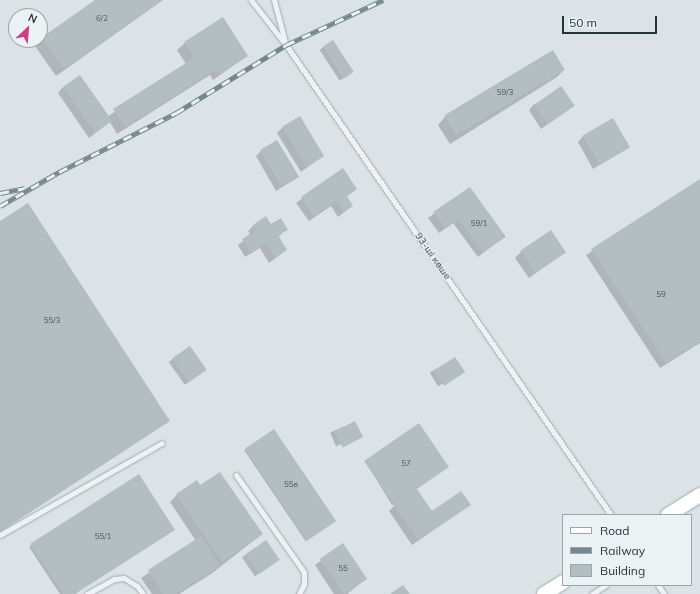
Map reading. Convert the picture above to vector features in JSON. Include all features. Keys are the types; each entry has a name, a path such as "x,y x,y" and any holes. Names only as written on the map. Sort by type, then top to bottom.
{"main road":[{"path":"670,514 700,495"},
{"path":"544,594 562,583"}],"lane":[{"name":"93-ші көше","path":"251,0 286,45 610,514"},
{"path":"274,0 286,45"},
{"path":"0,535 162,443"},
{"path":"236,475 304,572 304,584 299,594"},
{"path":"87,594 114,579 124,578 137,586 143,594"},
{"path":"592,594 604,586"}],"building":[{"path":"95,0 162,0 64,69 48,47 48,33"},
{"path":"223,17 248,56 220,74 217,69 125,127 113,109 194,58 184,42"},
{"path":"333,40 354,72 344,78 323,47"},
{"path":"553,50 565,70 456,135 444,115"},
{"path":"80,75 112,121 95,133 63,87"},
{"path":"561,86 575,106 548,125 534,105"},
{"path":"300,116 324,156 306,167 282,127"},
{"path":"613,118 630,147 600,165 583,136"},
{"path":"277,140 299,177 282,187 260,150"},
{"path":"343,168 357,189 347,196 353,206 344,212 336,201 314,217 301,197"},
{"path":"700,179 700,342 666,363 591,249"},
{"path":"470,187 506,237 483,252 459,219 445,229 433,212"},
{"path":"28,203 170,421 0,532 0,221"},
{"path":"266,216 271,224 281,218 288,230 278,235 287,250 275,258 266,243 251,253 242,239 256,230 253,225"},
{"path":"551,230 566,252 535,273 520,251"},
{"path":"190,346 207,370 189,382 172,359"},
{"path":"455,357 465,372 444,386 434,371"},
{"path":"355,421 363,437 343,447 335,431"},
{"path":"419,423 449,467 417,489 432,511 461,491 471,505 418,540 364,461"},
{"path":"274,429 336,521 307,541 245,449"},
{"path":"220,472 263,534 222,562 176,494 197,480 200,485"},
{"path":"139,474 175,530 75,594 63,594 30,544"},
{"path":"201,536 220,566 176,594 163,594 148,570"},
{"path":"266,540 280,560 259,574 246,554"},
{"path":"343,543 367,579 344,594 320,559"},
{"path":"403,585 410,594 390,594"}],"railway":[{"path":"0,206 59,172 176,113 286,45 383,0"},
{"path":"0,193 25,188"}]}
